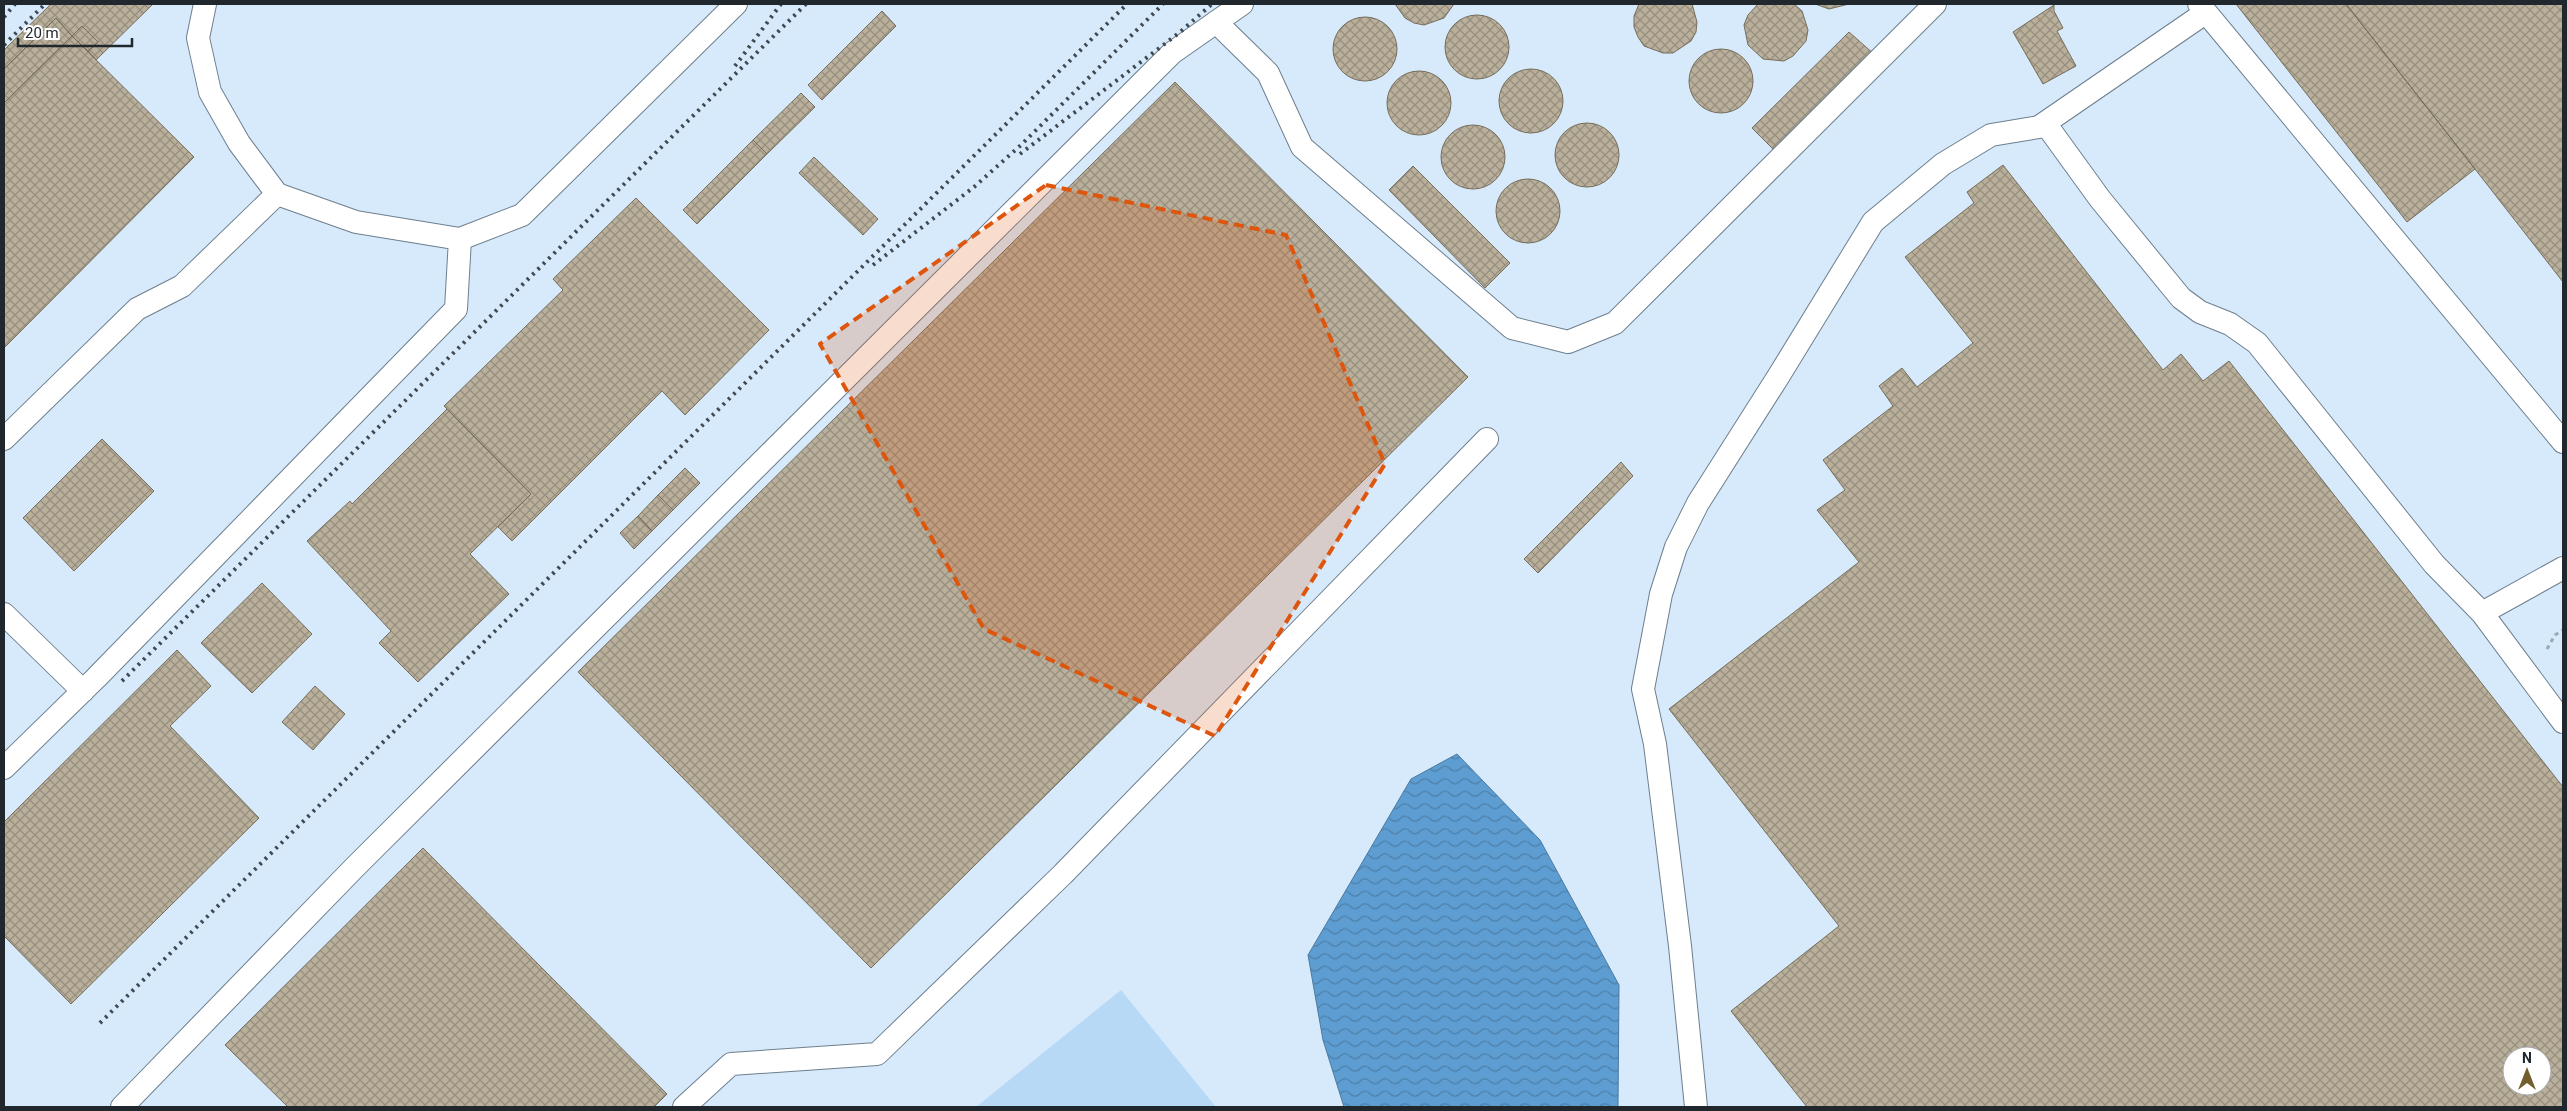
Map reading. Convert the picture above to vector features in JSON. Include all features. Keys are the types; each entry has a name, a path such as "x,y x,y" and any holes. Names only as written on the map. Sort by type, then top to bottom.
{"lane":[{"path":"205,4 198,38 210,92 240,143 277,194 356,222 460,239 522,215 736,4"},
{"path":"122,1107 355,867 1172,53 1242,4"},
{"path":"1216,22 1268,73 1302,147 1512,328 1568,342 1615,322 1935,4"},
{"path":"1696,1107 1680,946 1655,744 1643,689 1661,594 1676,547 1698,503 1778,377 1872,222 1943,164 1991,135 2039,127 2202,8 2563,442"},
{"path":"2045,122 2100,199 2182,298 2200,312 2230,324 2257,343 2434,564 2482,613 2563,722"},
{"path":"4,439 137,309 182,286 277,194"},
{"path":"4,768 83,691 456,309 460,239"},
{"path":"684,1107 732,1064 877,1054 1063,874 1487,439"},
{"path":"2482,613 2563,568"},
{"path":"4,614 83,691"}],"highlighted area":[{"path":"1046,185 1286,235 1385,464 1215,736 984,629 820,344"}],"shaded area":[{"path":"1121,990 1216,1107 976,1107"}],"water":[{"path":"1457,754 1540,840 1619,985 1618,1107 1344,1107 1323,1040 1308,955 1411,779"}],"building":[{"path":"51,4 153,4 96,60 88,51 98,42 82,26 72,36 56,18 4,69 4,50"},
{"path":"1395,4 1454,4 1444,18 1424,25 1414,23 1405,18"},
{"path":"1639,4 1692,4 1697,22 1696,32 1691,41 1673,53 1663,53 1644,46 1634,27 1634,16"},
{"path":"1758,4 1794,4 1802,11 1808,30 1806,41 1793,56 1784,61 1763,59 1748,45 1744,25 1748,15"},
{"path":"1815,4 1849,4 1829,9"},
{"path":"2236,4 2346,4 2475,169 2407,222"},
{"path":"2346,4 2563,4 2563,282 2475,169"},
{"path":"2054,5 2054,11 2063,28 2057,31 2076,66 2043,84 2013,32"},
{"path":"882,11 896,26 822,100 808,85"},
{"path":"1477,15 1495,21 1503,29 1509,47 1503,65 1495,73 1477,79 1459,73 1451,65 1445,47 1451,29 1459,21"},
{"path":"1365,17 1383,23 1391,31 1397,49 1391,67 1383,75 1365,81 1347,75 1339,67 1333,49 1339,31 1347,23"},
{"path":"56,18 72,36 4,103 4,69"},
{"path":"82,26 98,42 88,51 72,36"},
{"path":"1849,32 1875,55 1777,153 1752,128"},
{"path":"72,36 194,157 4,348 4,103"},
{"path":"1721,49 1739,55 1747,63 1753,81 1747,99 1739,107 1721,113 1703,107 1695,99 1689,81 1695,63 1703,55"},
{"path":"1531,69 1549,75 1557,83 1563,101 1557,119 1549,127 1531,133 1513,127 1505,119 1499,101 1505,83 1513,75"},
{"path":"1419,71 1437,77 1445,85 1451,103 1445,121 1437,129 1419,135 1401,129 1393,121 1387,103 1393,85 1401,77"},
{"path":"1175,82 1468,377 871,968 578,672"},
{"path":"801,93 815,107 767,154 753,140"},
{"path":"1587,123 1605,129 1613,137 1619,155 1613,173 1605,181 1587,187 1569,181 1561,173 1555,155 1561,137 1569,129"},
{"path":"1473,125 1491,131 1499,139 1505,157 1499,175 1491,183 1473,189 1455,183 1447,175 1441,157 1447,139 1455,131"},
{"path":"753,140 767,154 697,224 683,210"},
{"path":"814,157 878,219 863,235 799,173"},
{"path":"2003,165 2163,370 2181,354 2203,381 2229,361 2563,787 2563,1107 1807,1107 1731,1011 1839,926 1669,709 1859,562 1817,510 1845,490 1823,460 1893,406 1879,386 1902,368 1917,387 1973,343 1905,257 1974,203 1967,192"},
{"path":"1413,166 1510,263 1485,288 1389,190"},
{"path":"1528,179 1546,185 1554,193 1560,211 1554,229 1546,237 1528,243 1510,237 1502,229 1496,211 1502,193 1510,185"},
{"path":"636,198 769,330 685,415 662,391 512,541 498,527 531,494 444,406 563,290 553,279"},
{"path":"447,409 531,494 470,554 509,594 418,682 379,643 391,631 307,541 350,501 352,504"},
{"path":"102,439 154,491 74,571 23,518"},
{"path":"1621,462 1633,476 1538,573 1524,559"},
{"path":"685,468 700,483 673,510 658,495"},
{"path":"658,495 673,510 652,531 638,516"},
{"path":"638,516 652,531 634,549 620,533"},
{"path":"262,583 312,634 252,693 201,643"},
{"path":"177,650 211,686 170,726 259,818 71,1004 4,936 4,822"},
{"path":"315,686 345,714 313,750 282,722"},
{"path":"423,848 667,1094 654,1107 288,1107 225,1045"}],"railway":[{"path":"4,17 15,4"},
{"path":"4,45 45,4"},
{"path":"735,66 781,4"},
{"path":"122,681 806,4"},
{"path":"100,1023 1127,4"},
{"path":"873,265 974,187 1021,145 1163,4"},
{"path":"1020,154 1179,33 1212,4"}]}
